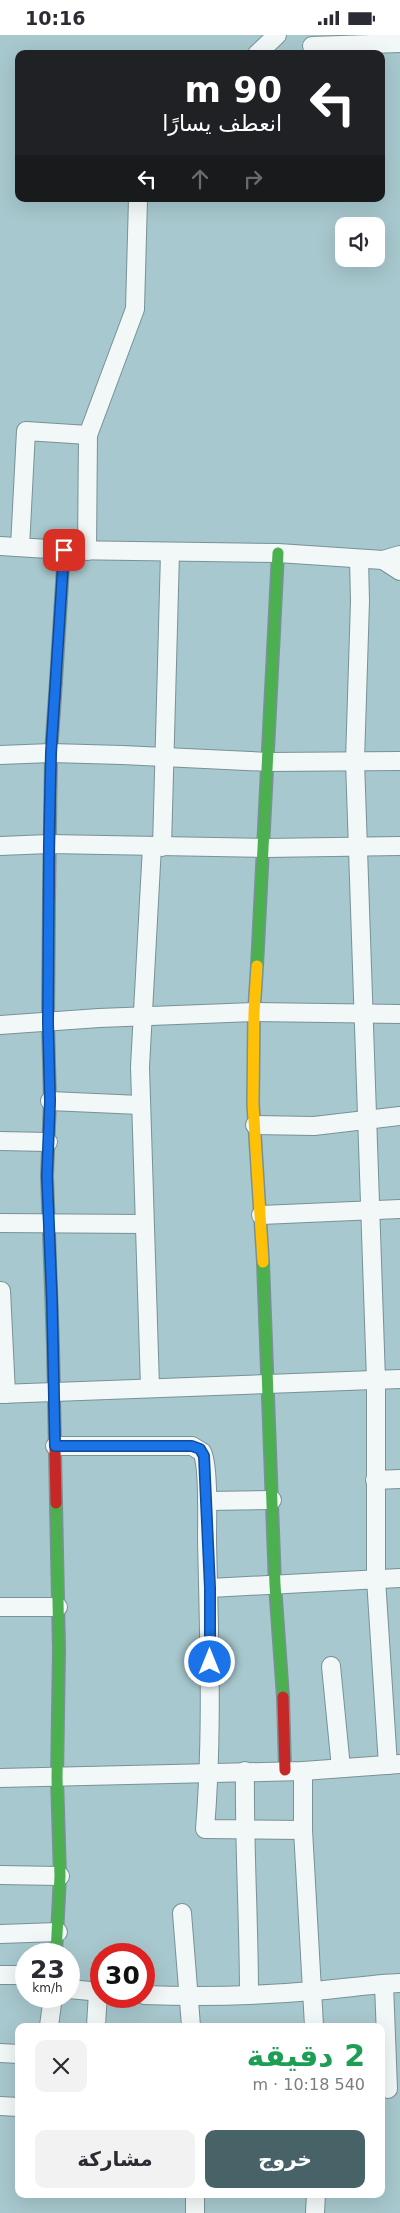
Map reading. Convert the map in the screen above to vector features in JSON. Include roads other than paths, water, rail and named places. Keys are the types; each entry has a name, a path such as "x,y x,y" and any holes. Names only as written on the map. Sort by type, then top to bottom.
{"street":[{"path":"261,50 277,35"},
{"path":"312,46 400,43"},
{"path":"86,551 88,435 135,309 138,202"},
{"path":"20,547 26,431 88,435"},
{"path":"0,546 86,551 278,553 383,561 400,555"},
{"path":"57,1943 60,1876 56,1778 58,1607 49,1223 48,1142 50,1101 48,1023 51,753 64,550"},
{"path":"150,1387 140,1105 143,1016 164,757 170,553"},
{"path":"278,553 265,848 254,1012 255,1125 261,1215 275,1585 282,1669 285,1771"},
{"path":"0,1778 303,1771 394,1765 376,1579 376,1380 355,761 360,601 359,559"},
{"path":"383,561 400,571"},
{"path":"0,755 51,753 269,762 400,761"},
{"path":"0,846 49,844 265,848 400,846"},
{"path":"0,1025 143,1016 254,1012 400,1013"},
{"path":"50,1101 140,1105"},
{"path":"255,1125 314,1126 400,1116"},
{"path":"0,1141 48,1142"},
{"path":"261,1215 400,1209"},
{"path":"0,1223 144,1224"},
{"path":"1,1291 3,1394 400,1379"},
{"path":"55,1446 195,1447 200,1449 204,1456 210,1588 210,1773 205,1829 303,1830"},
{"path":"375,1480 400,1479"},
{"path":"207,1501 272,1500"},
{"path":"210,1588 400,1578"},
{"path":"0,1607 58,1607"},
{"path":"332,1666 341,1768"},
{"path":"246,1771 244,1829 249,1911 249,1995"},
{"path":"303,1771 303,1830 314,2023"},
{"path":"0,1875 60,1876"},
{"path":"182,1913 191,2023"},
{"path":"0,1934 58,1932"},
{"path":"0,1975 15,1975"},
{"path":"155,1995 189,1997 249,1995 392,1983 390,2089"},
{"path":"49,2023 51,2008"},
{"path":"96,2023 98,2008"},
{"path":"0,2053 15,2054"},
{"path":"0,2106 15,2107"},
{"path":"195,2198 195,2213"},
{"path":"315,2213 316,2198"}]}
